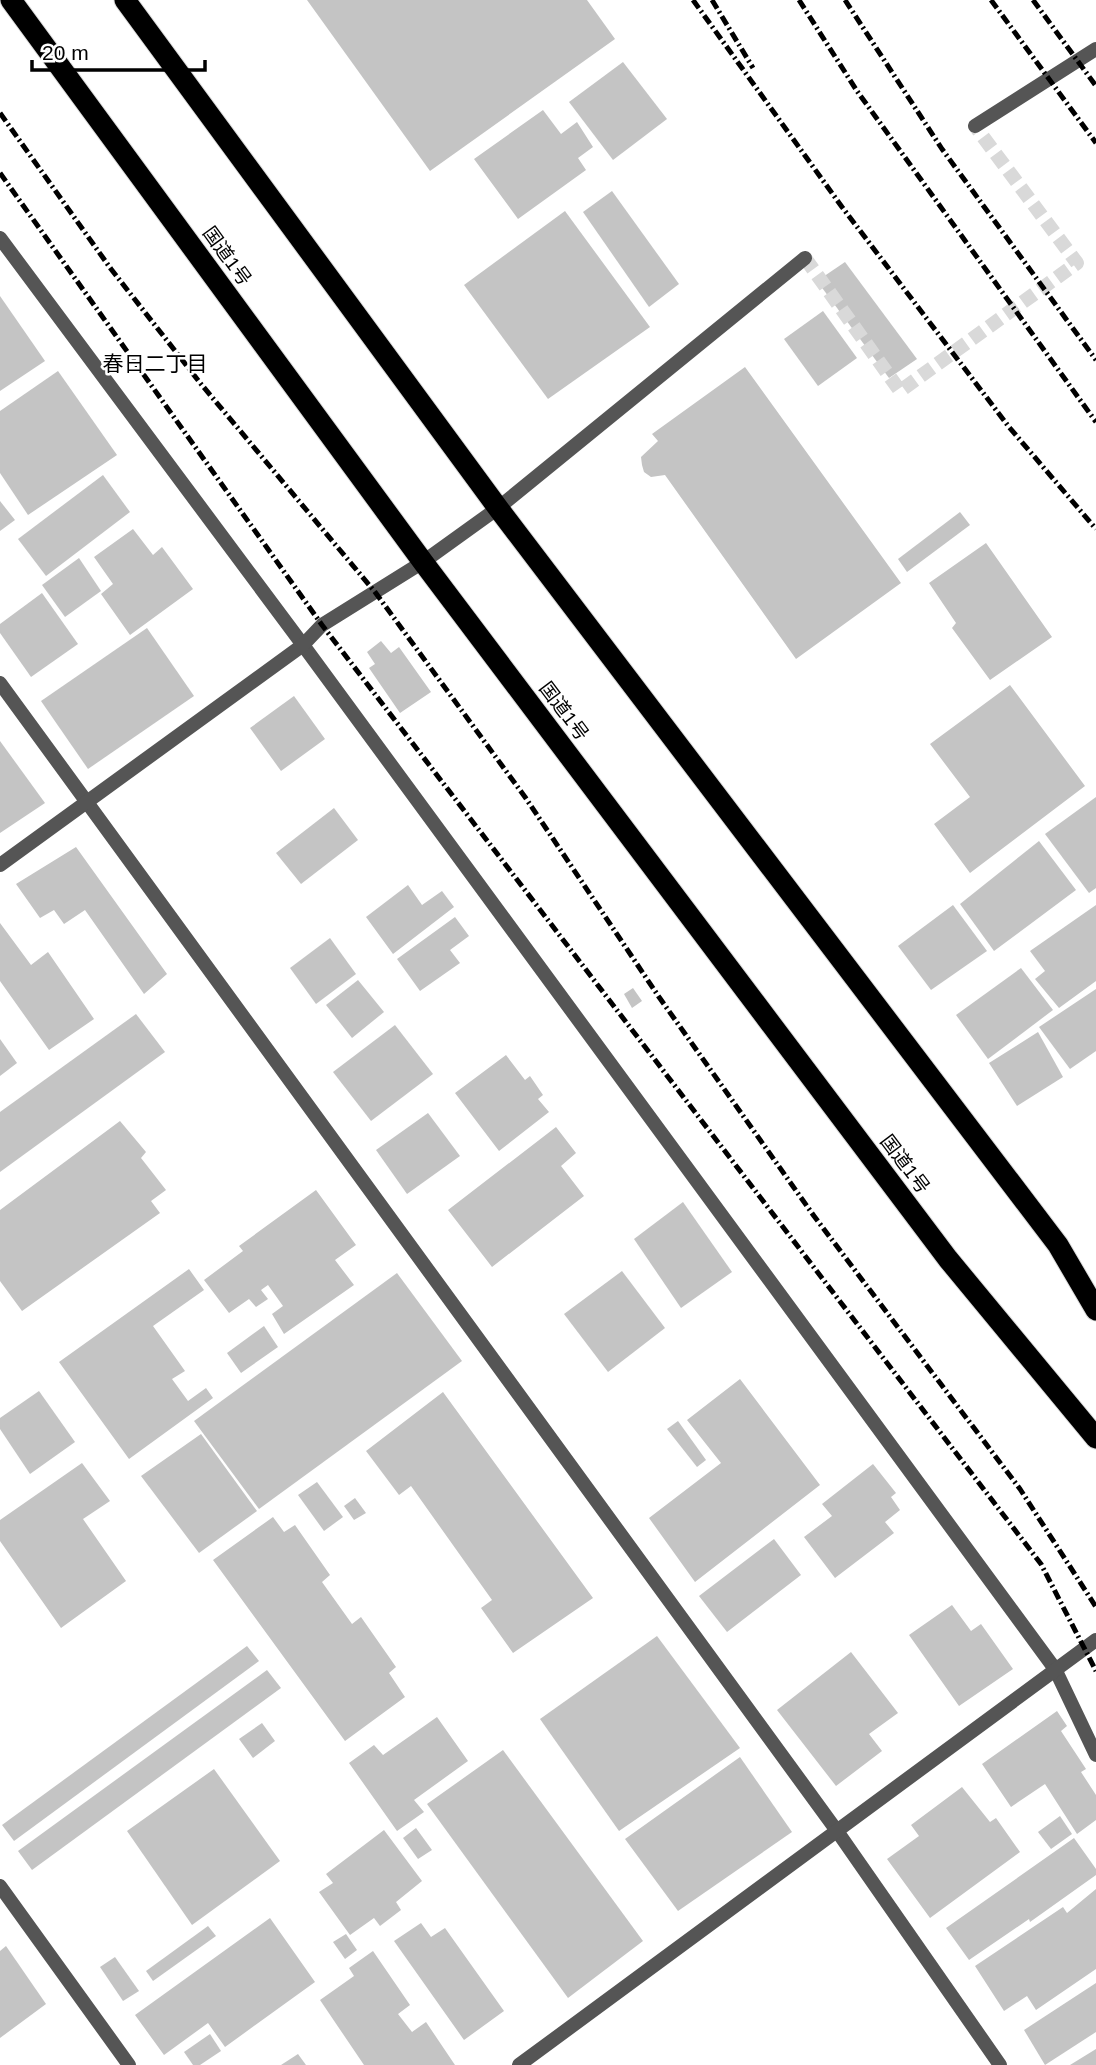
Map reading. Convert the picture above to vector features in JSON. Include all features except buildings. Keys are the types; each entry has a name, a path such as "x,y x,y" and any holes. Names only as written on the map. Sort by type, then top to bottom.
{"highway":[{"name":"国道1号","path":"10,0 423,562 948,1259 1096,1438"},
{"path":"125,0 498,508 1058,1245 1096,1310"}],"street":[{"path":"975,126 1096,49"},
{"path":"0,238 303,645 1055,1669 1096,1755"},
{"path":"0,865 303,645 322,625 423,562 498,508 805,258"},
{"path":"0,683 837,1831 1000,2065"},
{"path":"519,2065 1096,1640"},
{"path":"0,1886 129,2065"}],"tunnel":[{"path":"805,258 900,391 1077,263 975,126"}],"railway":[{"path":"693,0 842,207 1009,427 1096,529"},
{"path":"712,0 753,68"},
{"path":"799,0 857,91 1096,422"},
{"path":"845,0 942,149 1096,360"},
{"path":"991,0 1096,143"},
{"path":"1033,0 1096,86"},
{"path":"0,113 111,269 201,384 375,592 525,797 659,997 814,1216 1020,1489 1096,1607"},
{"path":"0,173 322,625 1041,1564 1096,1671"}],"district":[{"name":"春日二丁目","path":"155,363"}]}
